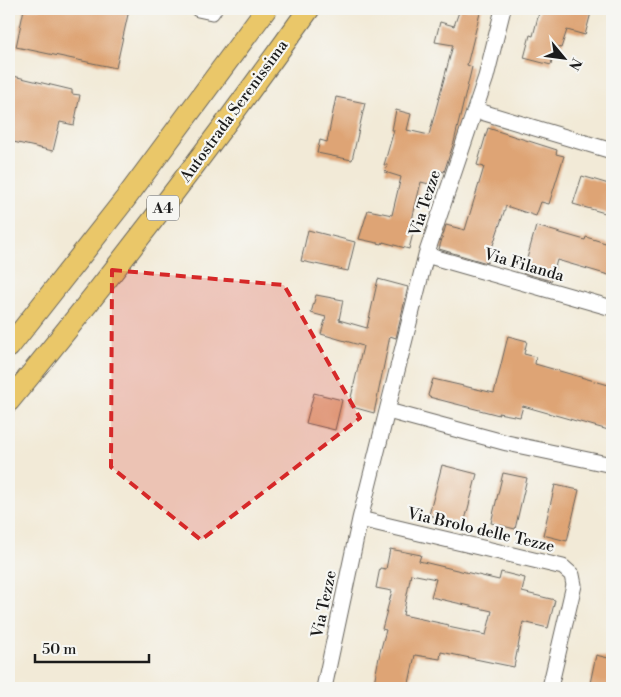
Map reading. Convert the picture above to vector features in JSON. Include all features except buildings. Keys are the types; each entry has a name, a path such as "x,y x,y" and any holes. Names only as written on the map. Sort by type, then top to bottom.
{"highway":[{"name":"Autostrada Serenissima","path":"9,347 126,198 266,9"},
{"name":"Autostrada Serenissima","path":"9,401 155,218 309,9"}],"street":[{"path":"198,9 212,12 214,9"},
{"name":"Via Tezze","path":"324,688 360,519 426,255 486,77 503,9"},
{"path":"475,110 612,151"},
{"name":"Via Filanda","path":"426,255 612,308"},
{"path":"388,411 507,442 612,465"},
{"name":"Via Brolo delle Tezze","path":"360,519 563,568 568,571 572,575 574,585 550,683"}],"highlighted area":[{"path":"112,270 284,285 360,418 201,540 111,467"}]}
